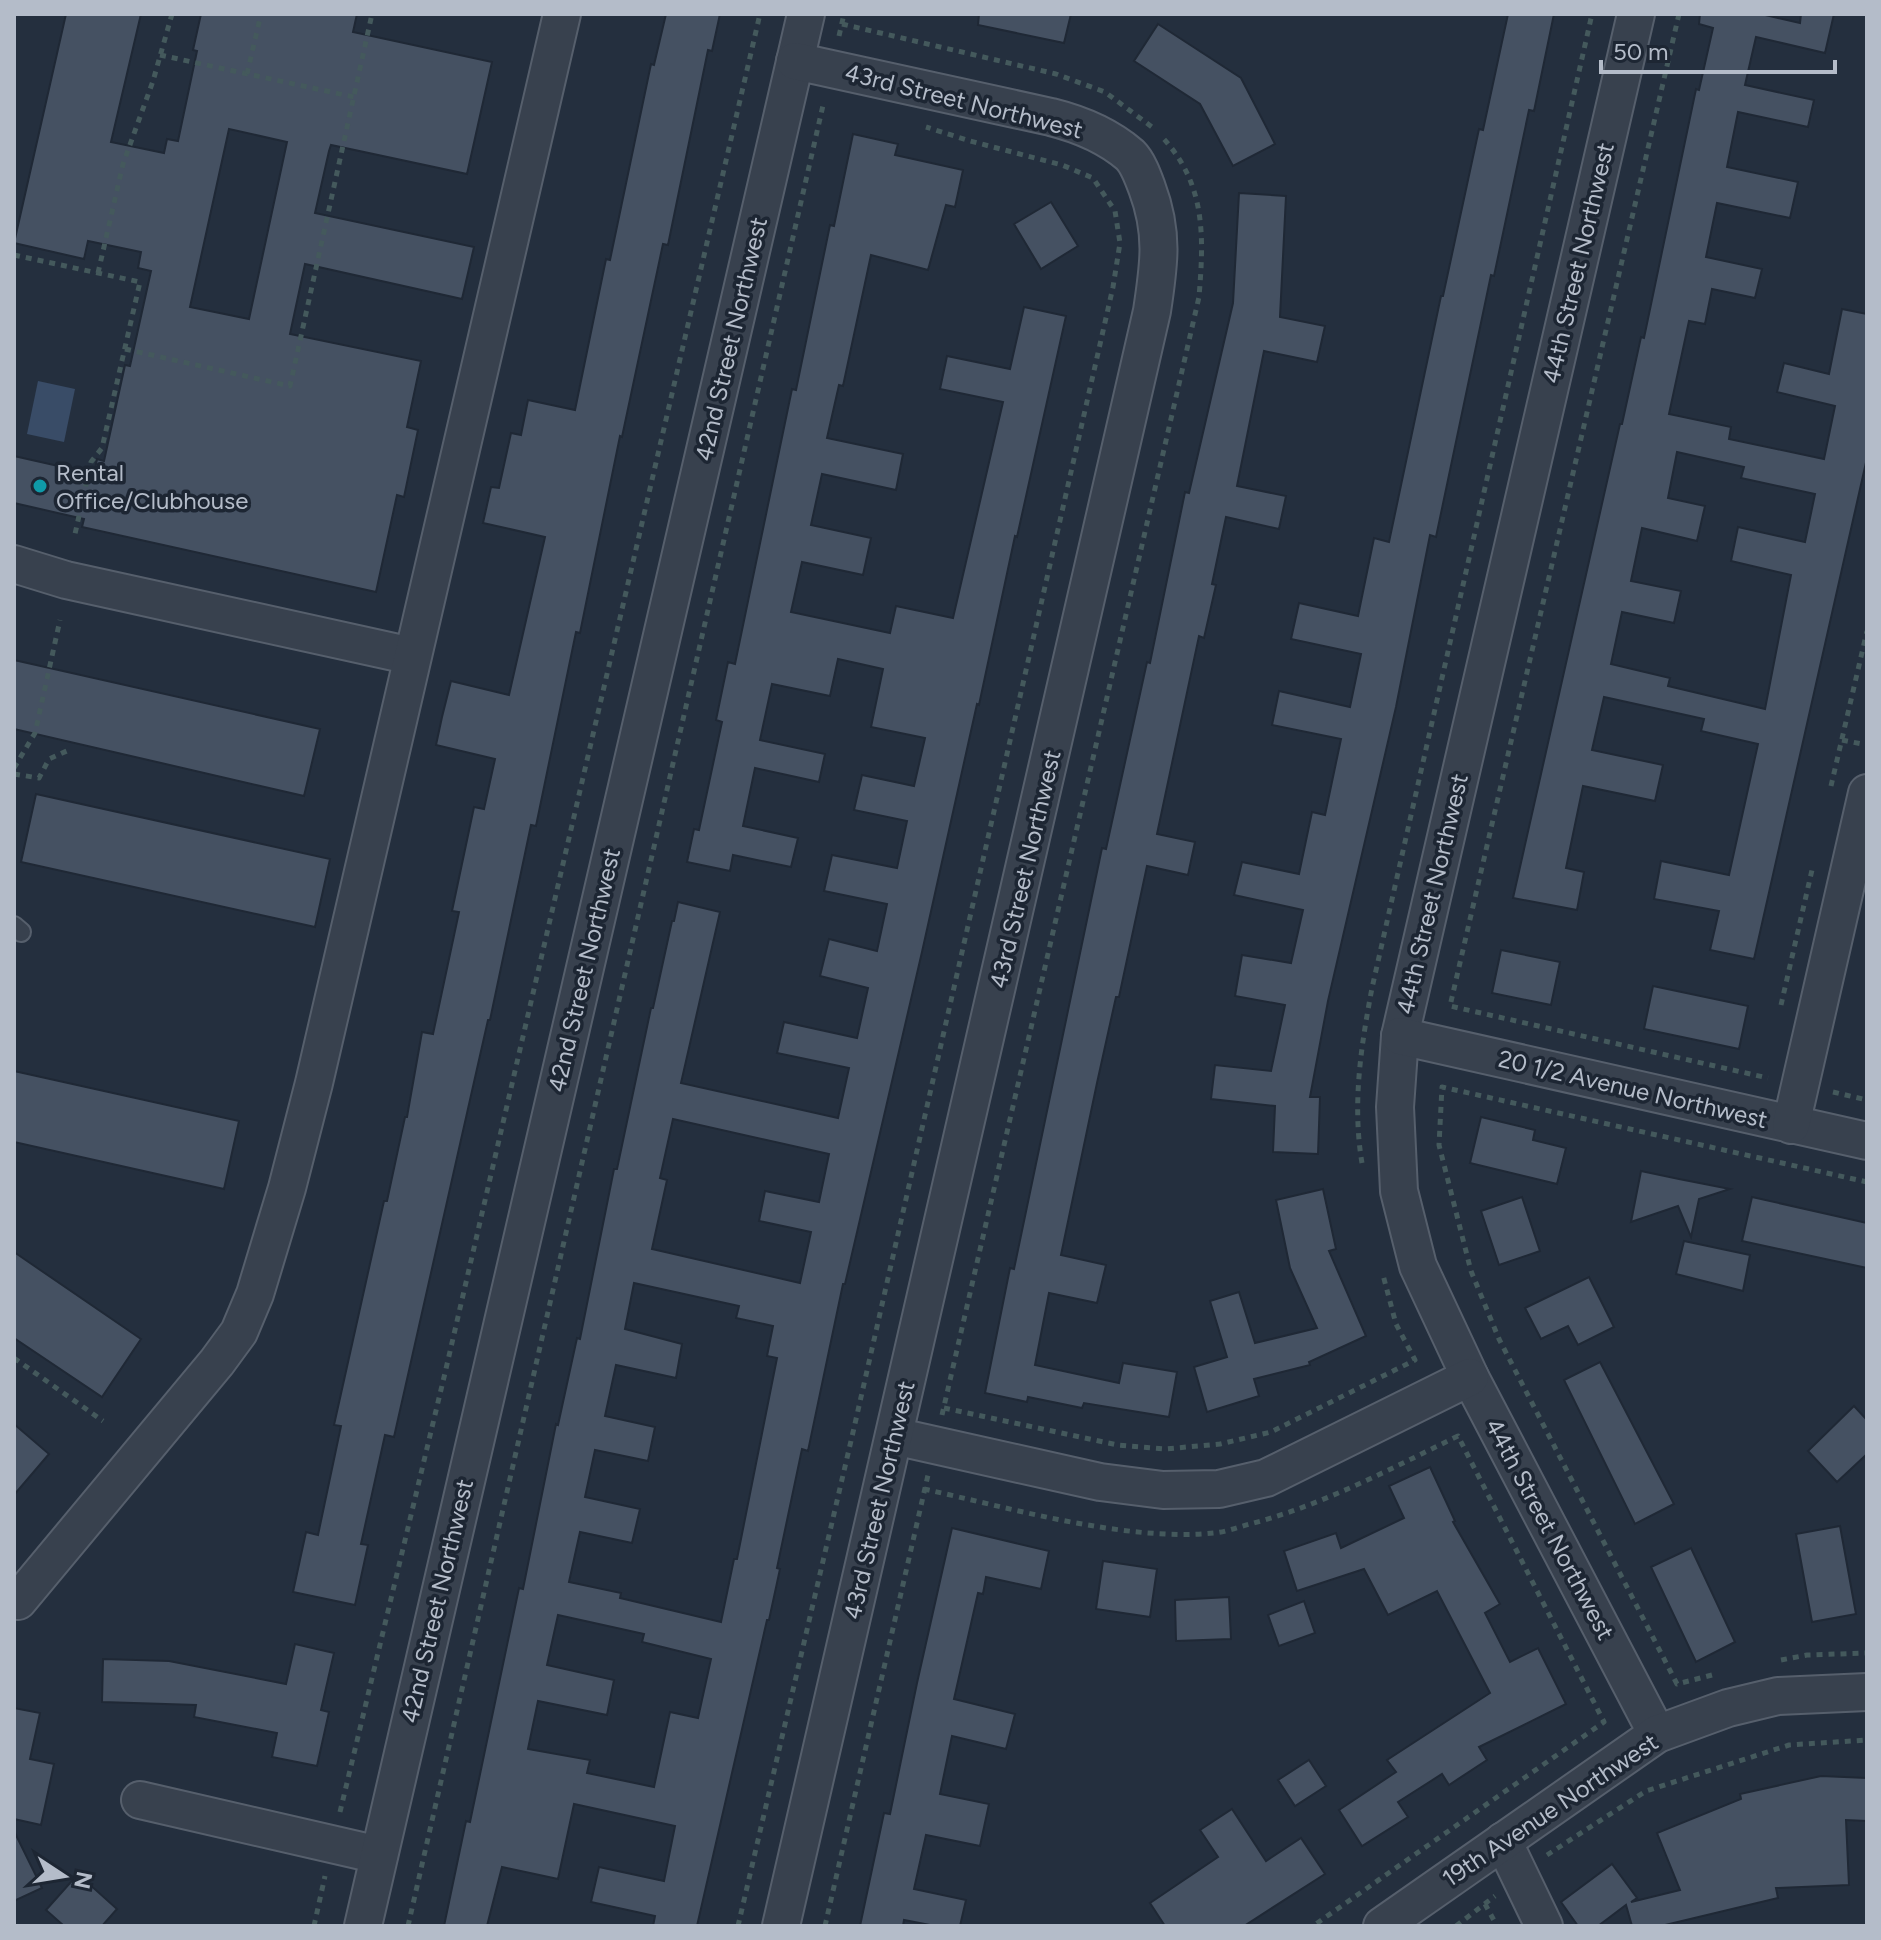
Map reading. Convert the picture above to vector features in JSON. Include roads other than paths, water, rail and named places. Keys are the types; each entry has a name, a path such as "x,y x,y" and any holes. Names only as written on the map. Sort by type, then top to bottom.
{"street":[{"path":"14,1598 18,1601 217,1362 239,1332 250,1306 287,1188 321,1054 562,14"},
{"name":"42nd Street Northwest","path":"363,1926 806,14"},
{"name":"44th Street Northwest","path":"1636,14 1400,1036 1395,1107 1399,1191 1418,1266 1470,1377 1657,1734"},
{"name":"43rd Street Northwest","path":"781,1926 1149,327 1159,268 1160,240 1156,212 1133,157 1110,141 1051,117 795,61"},
{"path":"14,564 66,580 412,656"},
{"path":"1791,1125 1867,793"},
{"name":"20 1/2 Avenue Northwest","path":"1400,1036 1867,1141"},
{"path":"894,1436 1100,1482 1163,1490 1219,1489 1266,1478 1470,1377"},
{"name":"19th Avenue Northwest","path":"1382,1926 1657,1734 1728,1708 1778,1696 1867,1692"},
{"path":"140,1800 379,1855"},
{"path":"1503,1841 1544,1926"}],"water":[{"path":"38,381 75,389 64,442 27,434"}],"place":[{"name":"Rental Office/Clubhouse","path":"40,486"}]}
